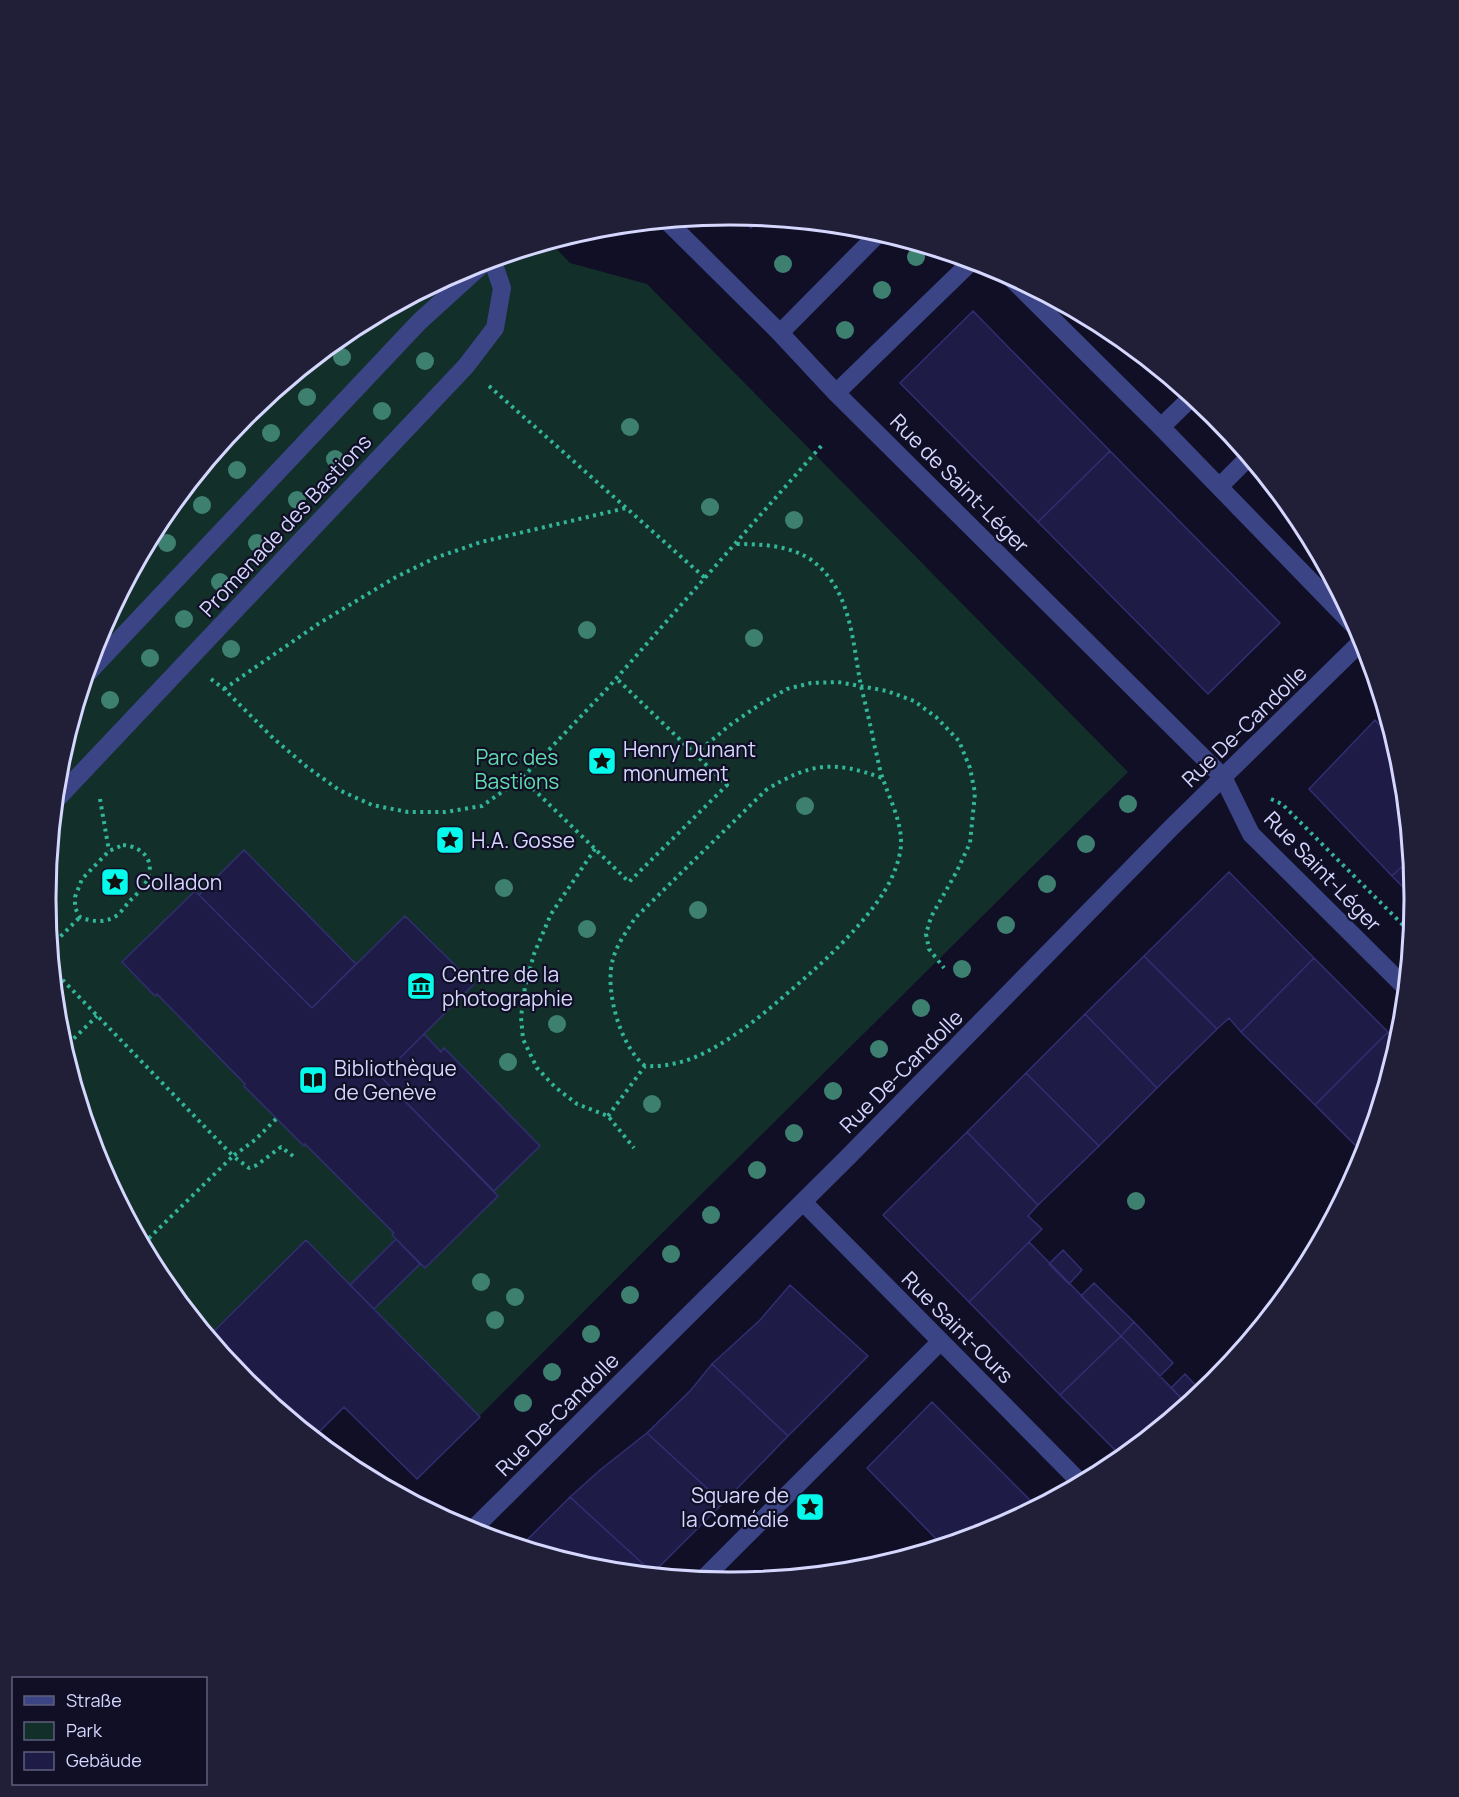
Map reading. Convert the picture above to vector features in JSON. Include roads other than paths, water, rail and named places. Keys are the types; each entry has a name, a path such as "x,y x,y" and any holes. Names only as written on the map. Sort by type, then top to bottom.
{"street":[{"name":"Rue de Saint-Léger","path":"673,227 780,333 836,393 1222,777"},
{"path":"780,333 872,240"},
{"name":"Promenade des Bastions","path":"64,791 466,366 495,328 502,288 495,267"},
{"path":"836,393 965,268"},
{"name":"Promenade des Bastions","path":"99,661 419,322 467,278"},
{"path":"1026,293 1161,427 1338,610"},
{"path":"1161,427 1186,403"},
{"path":"1219,487 1243,463"},
{"name":"Rue De-Candolle","path":"479,1524 803,1202 1222,777 1355,648"},
{"name":"Rue Saint-Léger","path":"1222,777 1251,834 1399,981"},
{"name":"Rue Saint-Ours","path":"803,1202 1075,1477"},
{"path":"710,1572 940,1342"}],"place":[{"name":"Henry Dunant monument","path":"602,761"},
{"name":"H.A. Gosse","path":"450,840"},
{"name":"Colladon","path":"115,882"},
{"name":"Centre de la photographie","path":"421,986"},
{"name":"Bibliothèque de Genève","path":"313,1080"},
{"name":"Square de la Comédie","path":"810,1507"}],"park label":[{"name":"Parc des Bastions","path":"517,769"}]}
